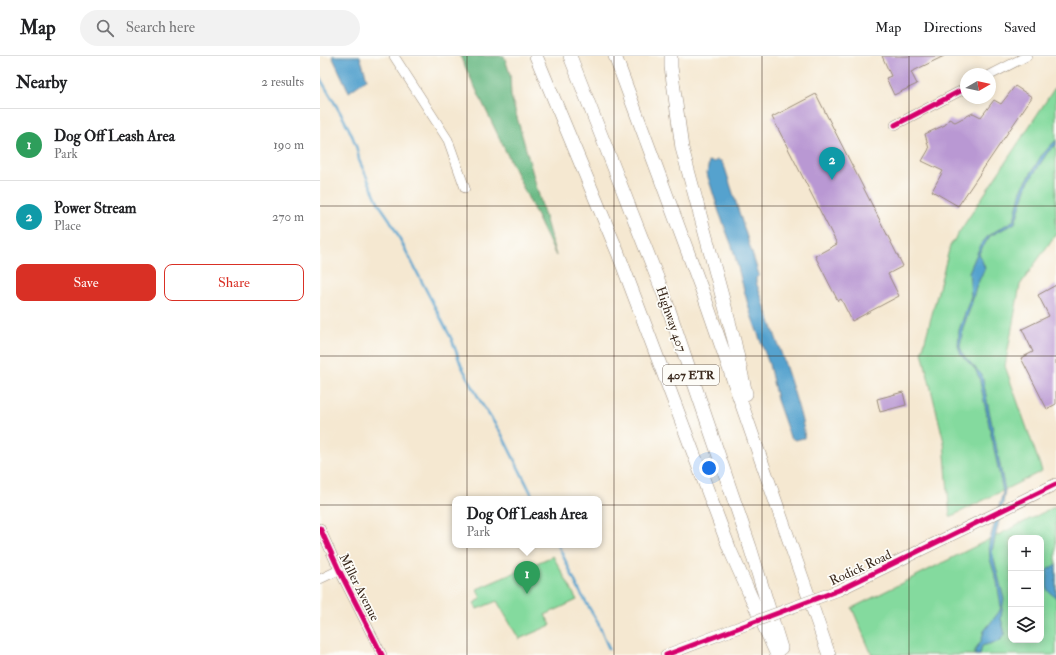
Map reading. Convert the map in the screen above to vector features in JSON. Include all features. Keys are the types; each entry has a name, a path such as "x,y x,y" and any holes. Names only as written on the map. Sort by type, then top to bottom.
{"highway":[{"name":"Highway 407","path":"570,56 664,295 750,547 784,655"},
{"name":"407 ETR","path":"615,56 701,285 829,655"},
{"path":"671,56 682,148 734,340 761,458"},
{"path":"536,57 618,253 730,550 777,655"}],"main road":[{"name":"Rodick Road","path":"666,655 839,590 1014,506 1056,484"}],"street":[{"path":"394,56 448,140 465,188"},
{"path":"996,72 1027,56"},
{"path":"895,125 960,91"},
{"name":"Miller Avenue","path":"320,528 339,570 382,655"},
{"path":"320,579 339,570"}],"green space":[{"path":"460,56 504,56 510,74 511,96 556,256"},
{"path":"1056,86 1056,234 1020,285 1005,366 1042,471 950,517 944,442 922,352 950,246"},
{"path":"1056,506 1056,655 872,655 852,608"},
{"path":"553,556 577,600 545,615 551,625 519,639 497,601 477,609 474,603 481,599 477,589"}],"water":[{"path":"332,56 360,56 367,79 349,92"},
{"path":"1056,140 1056,145 1048,152 1028,183 1015,223 990,236 979,253 985,268 976,287 963,328 960,347 964,356 982,375 1005,490 992,551 1004,599 1001,618 1005,633 1000,641 982,646 980,655 975,655 975,650 981,641 984,631 999,612 1001,607 997,582 990,559 989,543 1003,492 979,377 975,369 961,355 958,346 959,330 971,296 969,272 981,244 989,235 1014,220 1021,190 1041,156"},
{"path":"717,160 721,161 725,168 759,275 756,278 756,282 793,389 804,429 804,438 795,440 790,437 777,400 769,364 750,312 733,249 707,174 709,161 714,162"},
{"path":"1056,564 1056,598 1047,590 1047,570"}],"building":[{"path":"882,56 944,56 911,72 917,84 894,95 886,78 891,76"},
{"path":"1015,86 1032,97 958,206 932,191 943,171 922,161 929,149 925,134 945,125 949,119 955,122 973,113 981,117 991,104 996,104 996,101 1001,104"},
{"path":"816,94 903,266 888,274 899,296 852,321 841,299 838,301 815,256 837,244 772,117"},
{"path":"1056,285 1056,404 1047,409 1021,358 1033,352 1022,329 1049,316 1038,295"},
{"path":"903,392 906,405 880,412 877,399"}],"waterway":[{"path":"320,78 349,129 354,140 359,160 379,204 390,220 452,340 461,365 483,406 501,433 532,496"},
{"path":"559,548 579,590 598,623 609,649"}],"cycle path":[{"path":"895,125 960,91"},
{"path":"666,655 839,590 1056,484"},
{"path":"320,528 339,570 382,655"}],"place":[{"name":"Power Stream","path":"832,180"},
{"name":"Dog Off Leash Area","path":"527,594"}]}
